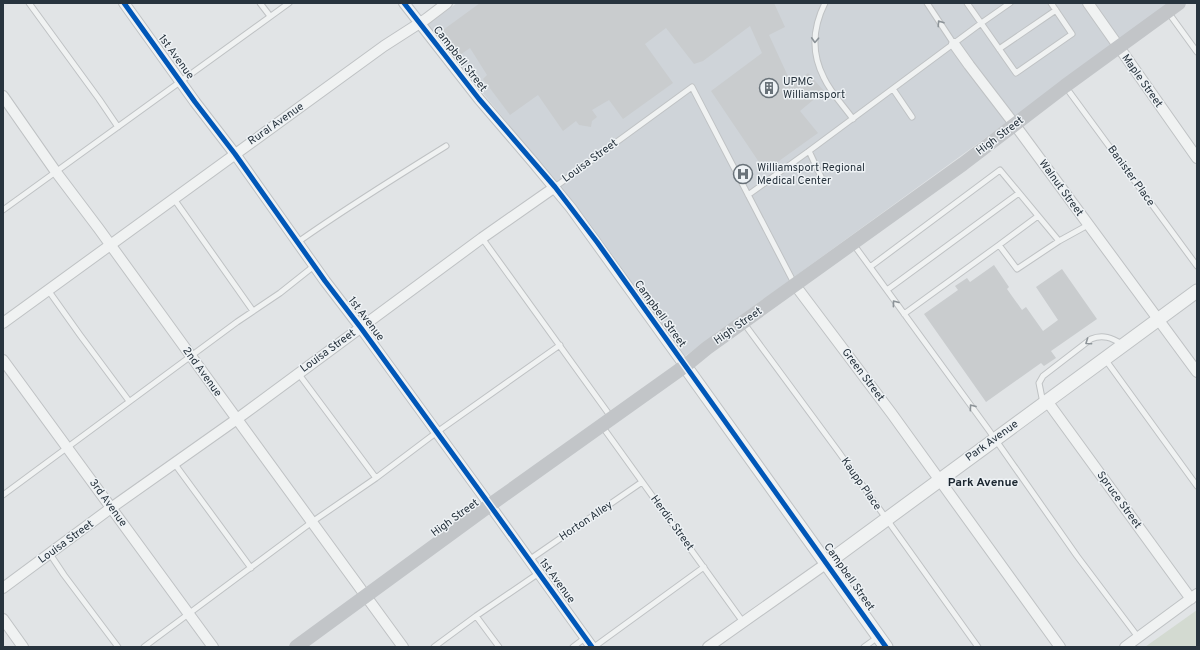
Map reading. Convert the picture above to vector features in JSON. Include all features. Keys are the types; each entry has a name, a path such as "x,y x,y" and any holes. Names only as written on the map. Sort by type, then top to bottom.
{"main road":[{"name":"High Street","path":"296,647 490,505 686,366 707,348 852,244 1179,3"}],"street":[{"name":"1st Avenue","path":"124,3 235,154 314,266 361,328 593,647"},
{"name":"Campbell Street","path":"404,3 479,99 555,187 597,242 827,562 886,647"},
{"name":"Rural Avenue","path":"3,323 384,46 447,3"},
{"name":"Maple Street","path":"1088,3 1197,158"},
{"name":"Walnut Street","path":"954,44 1015,124 1197,372"},
{"name":"2nd Avenue","path":"3,96 56,172 404,647"},
{"name":"Louisa Street","path":"3,588 111,508 237,419 482,238 555,187"},
{"name":"Green Street","path":"795,285 892,414 1060,647"},
{"name":"Park Avenue","path":"708,647 827,562 1197,291"},
{"name":"3rd Avenue","path":"3,360 213,647"},
{"name":"Spruce Street","path":"1045,402 1194,597"},
{"path":"1125,647 1194,597"},
{"path":"3,619 23,647"}],"lane":[{"path":"29,3 118,127"},
{"path":"260,3 270,16"},
{"path":"3,210 289,3"},
{"path":"825,3 820,13 815,36 816,56 824,78 852,119"},
{"name":"Walnut Street","path":"926,3 954,44"},
{"path":"967,3 980,24 1016,72 1072,34 1051,3"},
{"path":"748,195 1010,3"},
{"path":"1000,49 1056,10"},
{"path":"1168,12 1197,52"},
{"name":"Banister Place","path":"1065,86 1197,266"},
{"name":"Louisa Street","path":"555,187 692,87"},
{"name":"Green Street","path":"692,87 795,285"},
{"path":"893,89 912,117"},
{"path":"298,242 350,206 446,146"},
{"path":"809,151 823,181"},
{"path":"870,267 1000,170 1059,241"},
{"path":"886,290 1019,193"},
{"path":"174,199 253,311"},
{"path":"904,314 1038,216"},
{"path":"998,246 1016,269 1059,241 1088,225"},
{"name":"Herdic Street","path":"482,238 560,345 642,482 743,622"},
{"path":"852,244 995,439 1077,556 1138,637"},
{"path":"4,493 68,448 129,401 290,285 314,266"},
{"path":"48,290 80,336 129,401"},
{"name":"Kaupp Place","path":"743,322 838,451 978,647"},
{"path":"1045,402 1039,383 1043,376 1091,339 1098,336 1105,337 1123,345"},
{"path":"144,647 312,522 376,478 437,432 560,345"},
{"path":"1105,358 1197,486"},
{"path":"298,373 376,478"},
{"path":"174,463 251,568"},
{"name":"Horton Alley","path":"529,560 642,482"},
{"path":"50,554 118,647"},
{"path":"593,647 704,567"},
{"path":"434,647 539,573"},
{"path":"476,616 499,647"},
{"path":"864,647 879,636"},
{"path":"573,647 585,638"}],"shaded area":[{"name":"Williamsport Regional Medical Center","path":"457,3 1171,3 684,357 555,181 427,25"},
{"path":"1197,610 1197,647 1145,647"}],"building":[{"name":"UPMC Williamsport","path":"480,3 774,3 785,27 769,35 792,85 808,73 824,91 800,111 818,133 765,171 711,91 762,53 750,26 703,61 694,64 666,28 645,44 673,83 623,119 609,100 592,110 597,117 592,121 591,127 579,125 576,121 563,131 538,95 510,115 483,79 487,75 470,48 460,55 443,30"},
{"path":"994,265 1009,287 1007,289 1022,310 1026,307 1043,331 1058,320 1036,287 1062,269 1097,319 1051,351 1056,358 1044,366 1041,363 986,402 924,314 958,290 955,286 967,278 970,282"}],"cycle path":[{"path":"124,3 592,647"},
{"path":"404,3 479,99 555,187 597,242 886,647"}],"place":[{"name":"UPMC Williamsport","path":"769,88"},
{"name":"Williamsport Regional Medical Center","path":"743,174"}],"district":[{"name":"Park Avenue","path":"983,483"}]}
